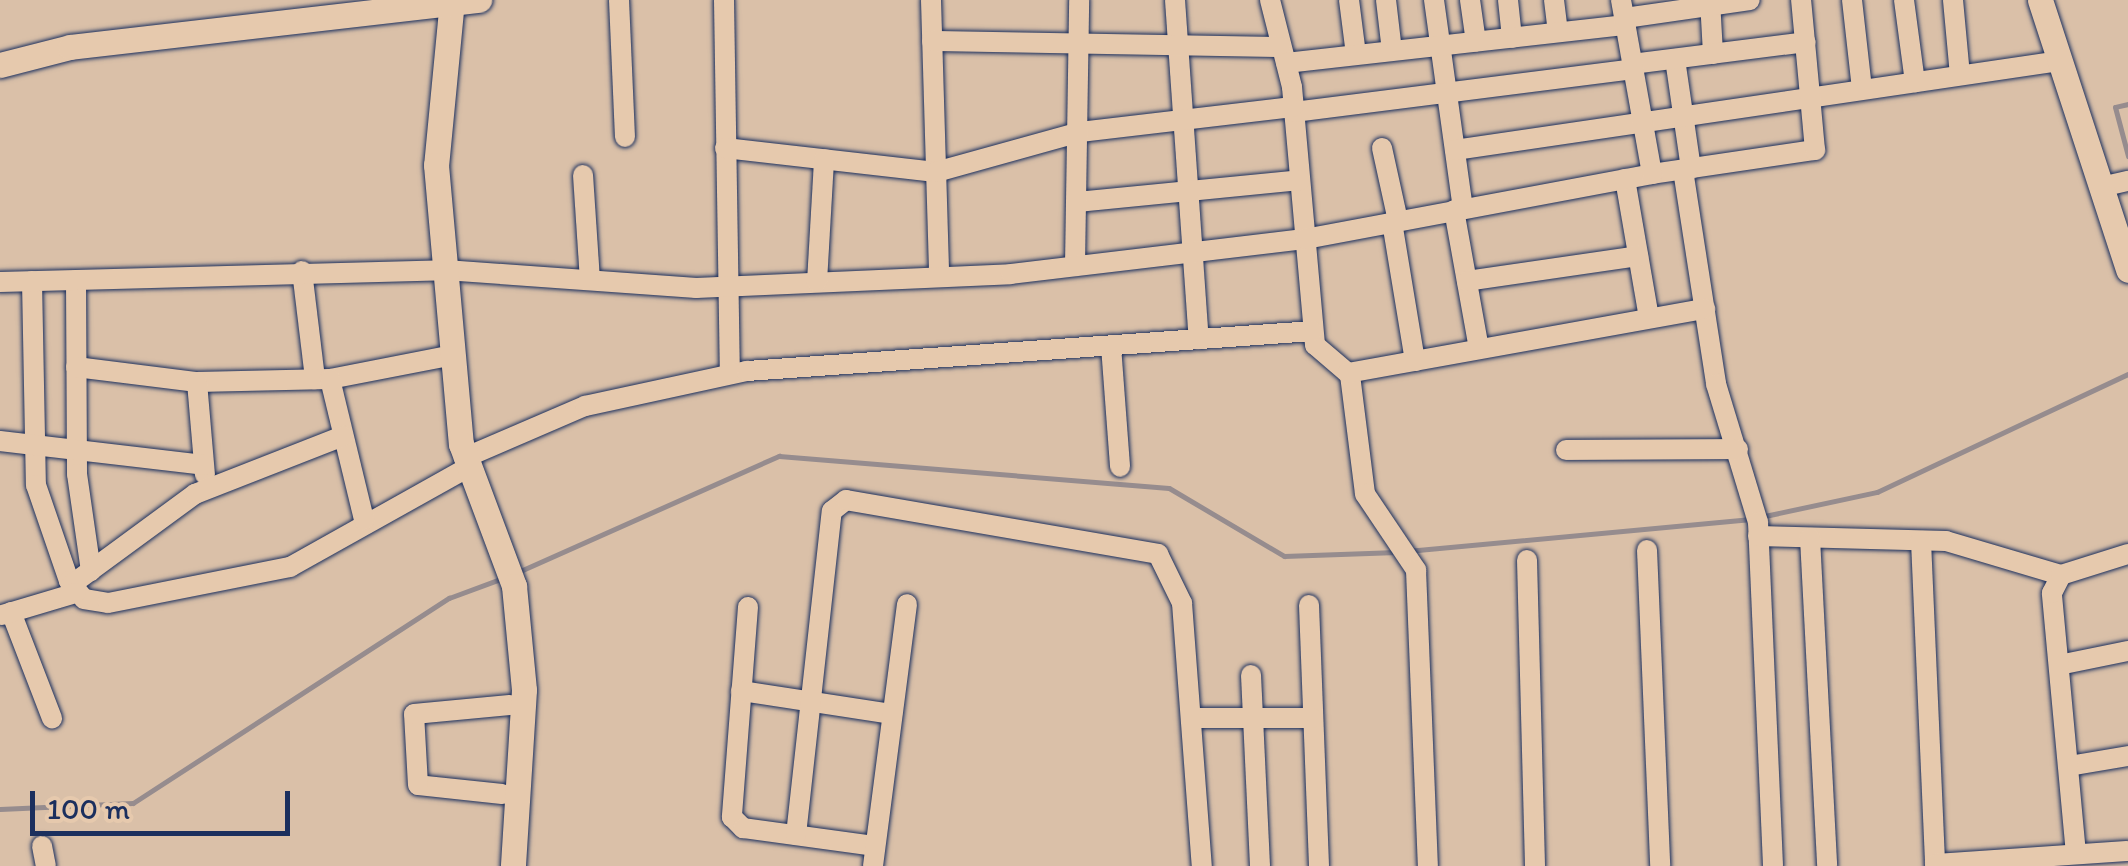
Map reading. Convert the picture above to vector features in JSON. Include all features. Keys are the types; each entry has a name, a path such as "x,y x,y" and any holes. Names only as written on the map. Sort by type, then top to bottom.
{"main road":[{"path":"0,64 70,47 479,0"},
{"path":"2040,0 2060,62 2114,184 2128,270"},
{"path":"453,1 436,165 466,462 511,574 518,659 513,866"},
{"path":"496,866 502,794 514,745 510,704 518,659"}],"street":[{"path":"618,0 626,137"},
{"path":"724,0 730,374"},
{"path":"931,0 938,277"},
{"path":"1075,266 1082,46 1079,0"},
{"path":"1175,0 1198,252 1199,340"},
{"path":"1270,0 1294,110 1314,345 1348,373 1365,494 1412,557 1428,866"},
{"path":"1349,0 1356,55"},
{"path":"1386,0 1392,51"},
{"path":"1434,0 1455,150 1467,282 1480,350"},
{"path":"1470,0 1476,42"},
{"path":"1508,0 1512,38"},
{"path":"1554,0 1558,32"},
{"path":"932,41 1356,55 1558,32 1624,14 1750,0"},
{"path":"0,282 445,270 727,286 938,277 1075,266 1305,239 1652,174 1815,150 1800,0"},
{"path":"1852,0 1862,89"},
{"path":"1904,0 1915,82"},
{"path":"1953,0 1960,76"},
{"path":"1710,3 1713,54"},
{"path":"1624,14 1652,174"},
{"path":"726,148 936,172 1080,132 1447,93 1806,42"},
{"path":"1675,59 1705,308 1757,520 1773,866"},
{"path":"1455,150 2060,62"},
{"path":"1382,148 1415,361"},
{"path":"816,282 824,160"},
{"path":"583,174 590,280"},
{"path":"1625,179 1649,318"},
{"path":"1077,202 1300,180"},
{"path":"1467,282 1638,256"},
{"path":"302,272 322,379 344,436 364,520"},
{"path":"76,280 76,444 91,571"},
{"path":"32,281 34,441 41,503 74,589 108,603 284,569 466,462 585,406 730,374 1313,331"},
{"path":"1348,373 1705,308"},
{"path":"1112,346 1120,467"},
{"path":"76,367 197,382 322,379 453,355"},
{"path":"197,382 206,488"},
{"path":"52,718 5,614 74,589 91,571 206,488 344,436"},
{"path":"0,441 76,444 204,464"},
{"path":"1566,450 1738,449"},
{"path":"796,835 832,511 846,500 1158,554 1182,604 1194,718 1202,866"},
{"path":"1757,520 1810,538 1920,541 2061,575 2128,554"},
{"path":"1810,538 1826,866"},
{"path":"1920,541 1935,865 2128,851"},
{"path":"1646,550 1660,866"},
{"path":"1527,560 1535,866"},
{"path":"2061,575 2052,593 2076,854"},
{"path":"748,606 732,817 744,828 796,835 874,856 907,604"},
{"path":"1309,605 1319,866"},
{"path":"2060,665 2128,651"},
{"path":"1251,675 1260,866"},
{"path":"741,691 892,714"},
{"path":"502,794 418,785 414,714 510,704"},
{"path":"1194,718 1312,718"},
{"path":"2069,766 2128,756"}],"waterway":[{"path":"2128,104 2115,107 2128,156"},
{"path":"1760,517 1877,492 2128,374"},
{"path":"518,572 779,456 1169,488 1284,556 1397,552"},
{"path":"1407,551 1749,519"},
{"path":"0,809 133,803 449,598 503,578"}]}
